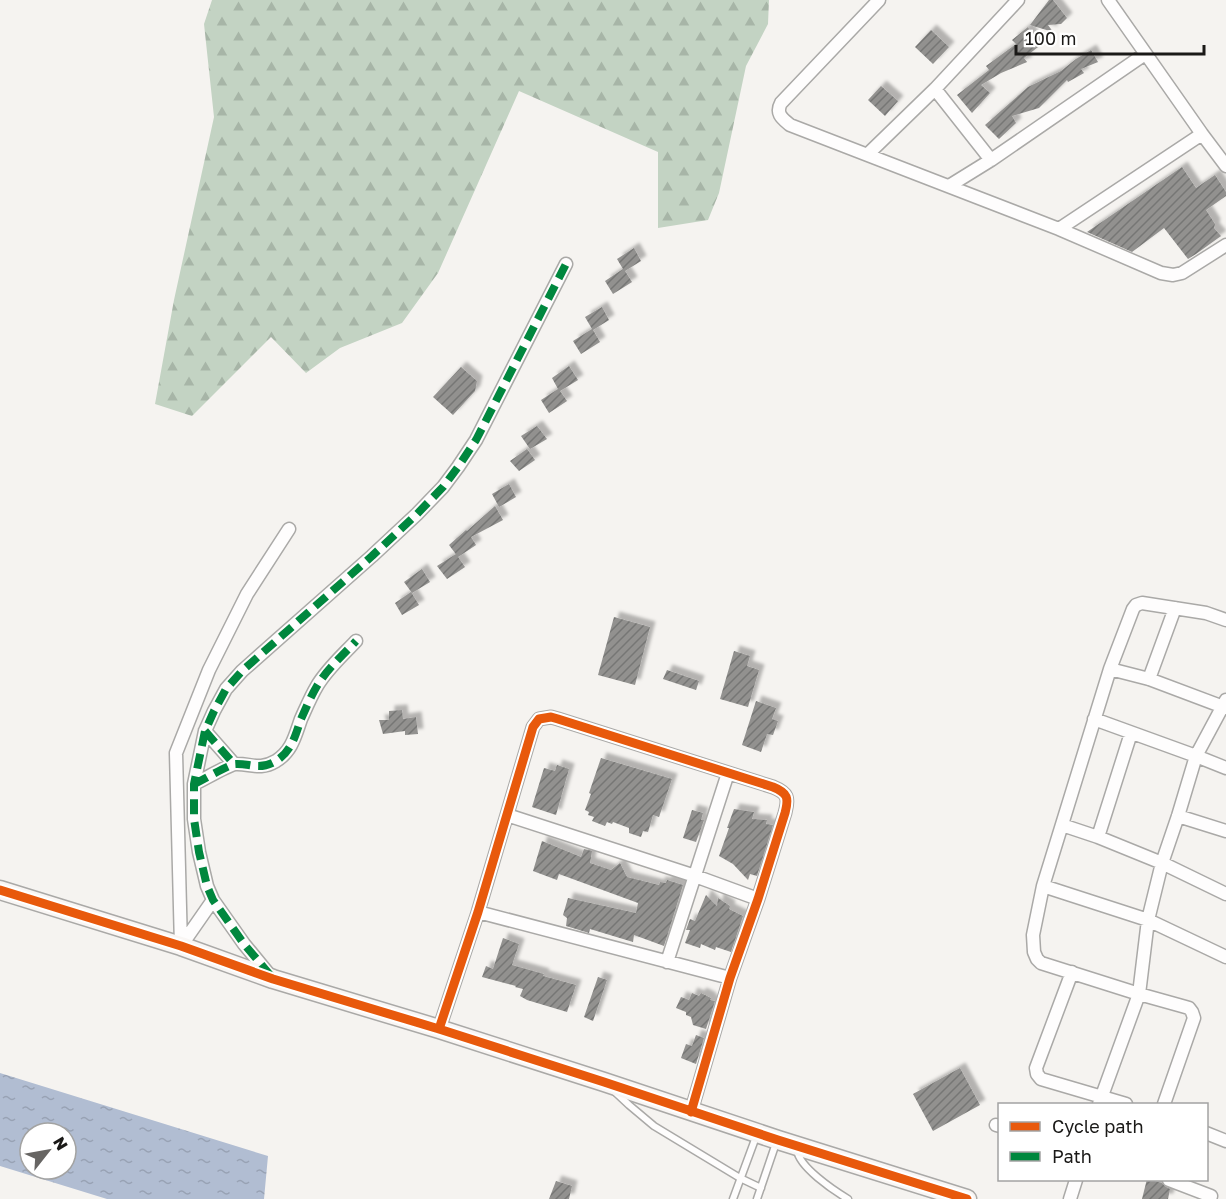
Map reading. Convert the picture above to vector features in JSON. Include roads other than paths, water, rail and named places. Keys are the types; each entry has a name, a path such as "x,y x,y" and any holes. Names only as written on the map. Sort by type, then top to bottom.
{"street":[{"path":"879,0 781,104 779,111 782,118 790,125 1059,229 1161,273 1173,275 1182,273 1226,245"},
{"path":"868,154 935,89 1018,0"},
{"path":"1108,0 1226,166"},
{"path":"949,186 991,160 1145,54"},
{"path":"935,89 991,160"},
{"path":"1059,229 1202,134"},
{"path":"273,979 237,934 213,900 207,886 194,819 194,784 205,731 226,689 242,671 372,556 443,487 476,440 566,264"},
{"path":"181,946 176,753 209,670 247,594 289,529"},
{"path":"1164,1103 1194,1018 1190,1008 1041,963 1036,959 1034,952 1033,935 1043,886 1094,720 1110,669 1136,604 1206,613 1226,620"},
{"path":"1149,679 1175,608"},
{"path":"194,784 234,764 255,767 269,765 277,760 288,750 296,736 301,720 319,684 356,641"},
{"path":"1100,1101 1139,994 1148,920 1162,863 1196,756 1225,705 1149,679 1110,669"},
{"path":"439,1029 478,912 533,727 539,719 544,717 558,719 773,786 786,794 785,813 730,978 691,1112"},
{"path":"1094,720 1226,768"},
{"path":"205,731 234,764"},
{"path":"1098,837 1131,734"},
{"path":"667,962 728,773"},
{"path":"507,816 695,876 758,899"},
{"path":"1178,816 1226,831"},
{"path":"1062,825 1162,863 1226,894"},
{"path":"1043,886 1148,920 1226,957"},
{"path":"0,890 181,946 273,979 439,1029 966,1199"},
{"path":"181,946 213,900"},
{"path":"478,912 730,978"},
{"path":"1072,972 1036,1068 1037,1074 1041,1079 1100,1101 1117,1103"},
{"path":"1208,1134 1226,1141"},
{"path":"1070,1199 1075,1181"},
{"path":"1174,1181 1211,1196"}],"lane":[{"path":"604,1082 654,1126 740,1178 761,1188"},
{"path":"733,1199 757,1133"},
{"path":"757,1199 778,1140"},
{"path":"797,1146 802,1163 833,1190 848,1199"}],"water":[{"path":"0,1073 268,1156 264,1199 107,1199 49,1181 78,1181 78,1121 18,1121 18,1172 0,1166"}]}
